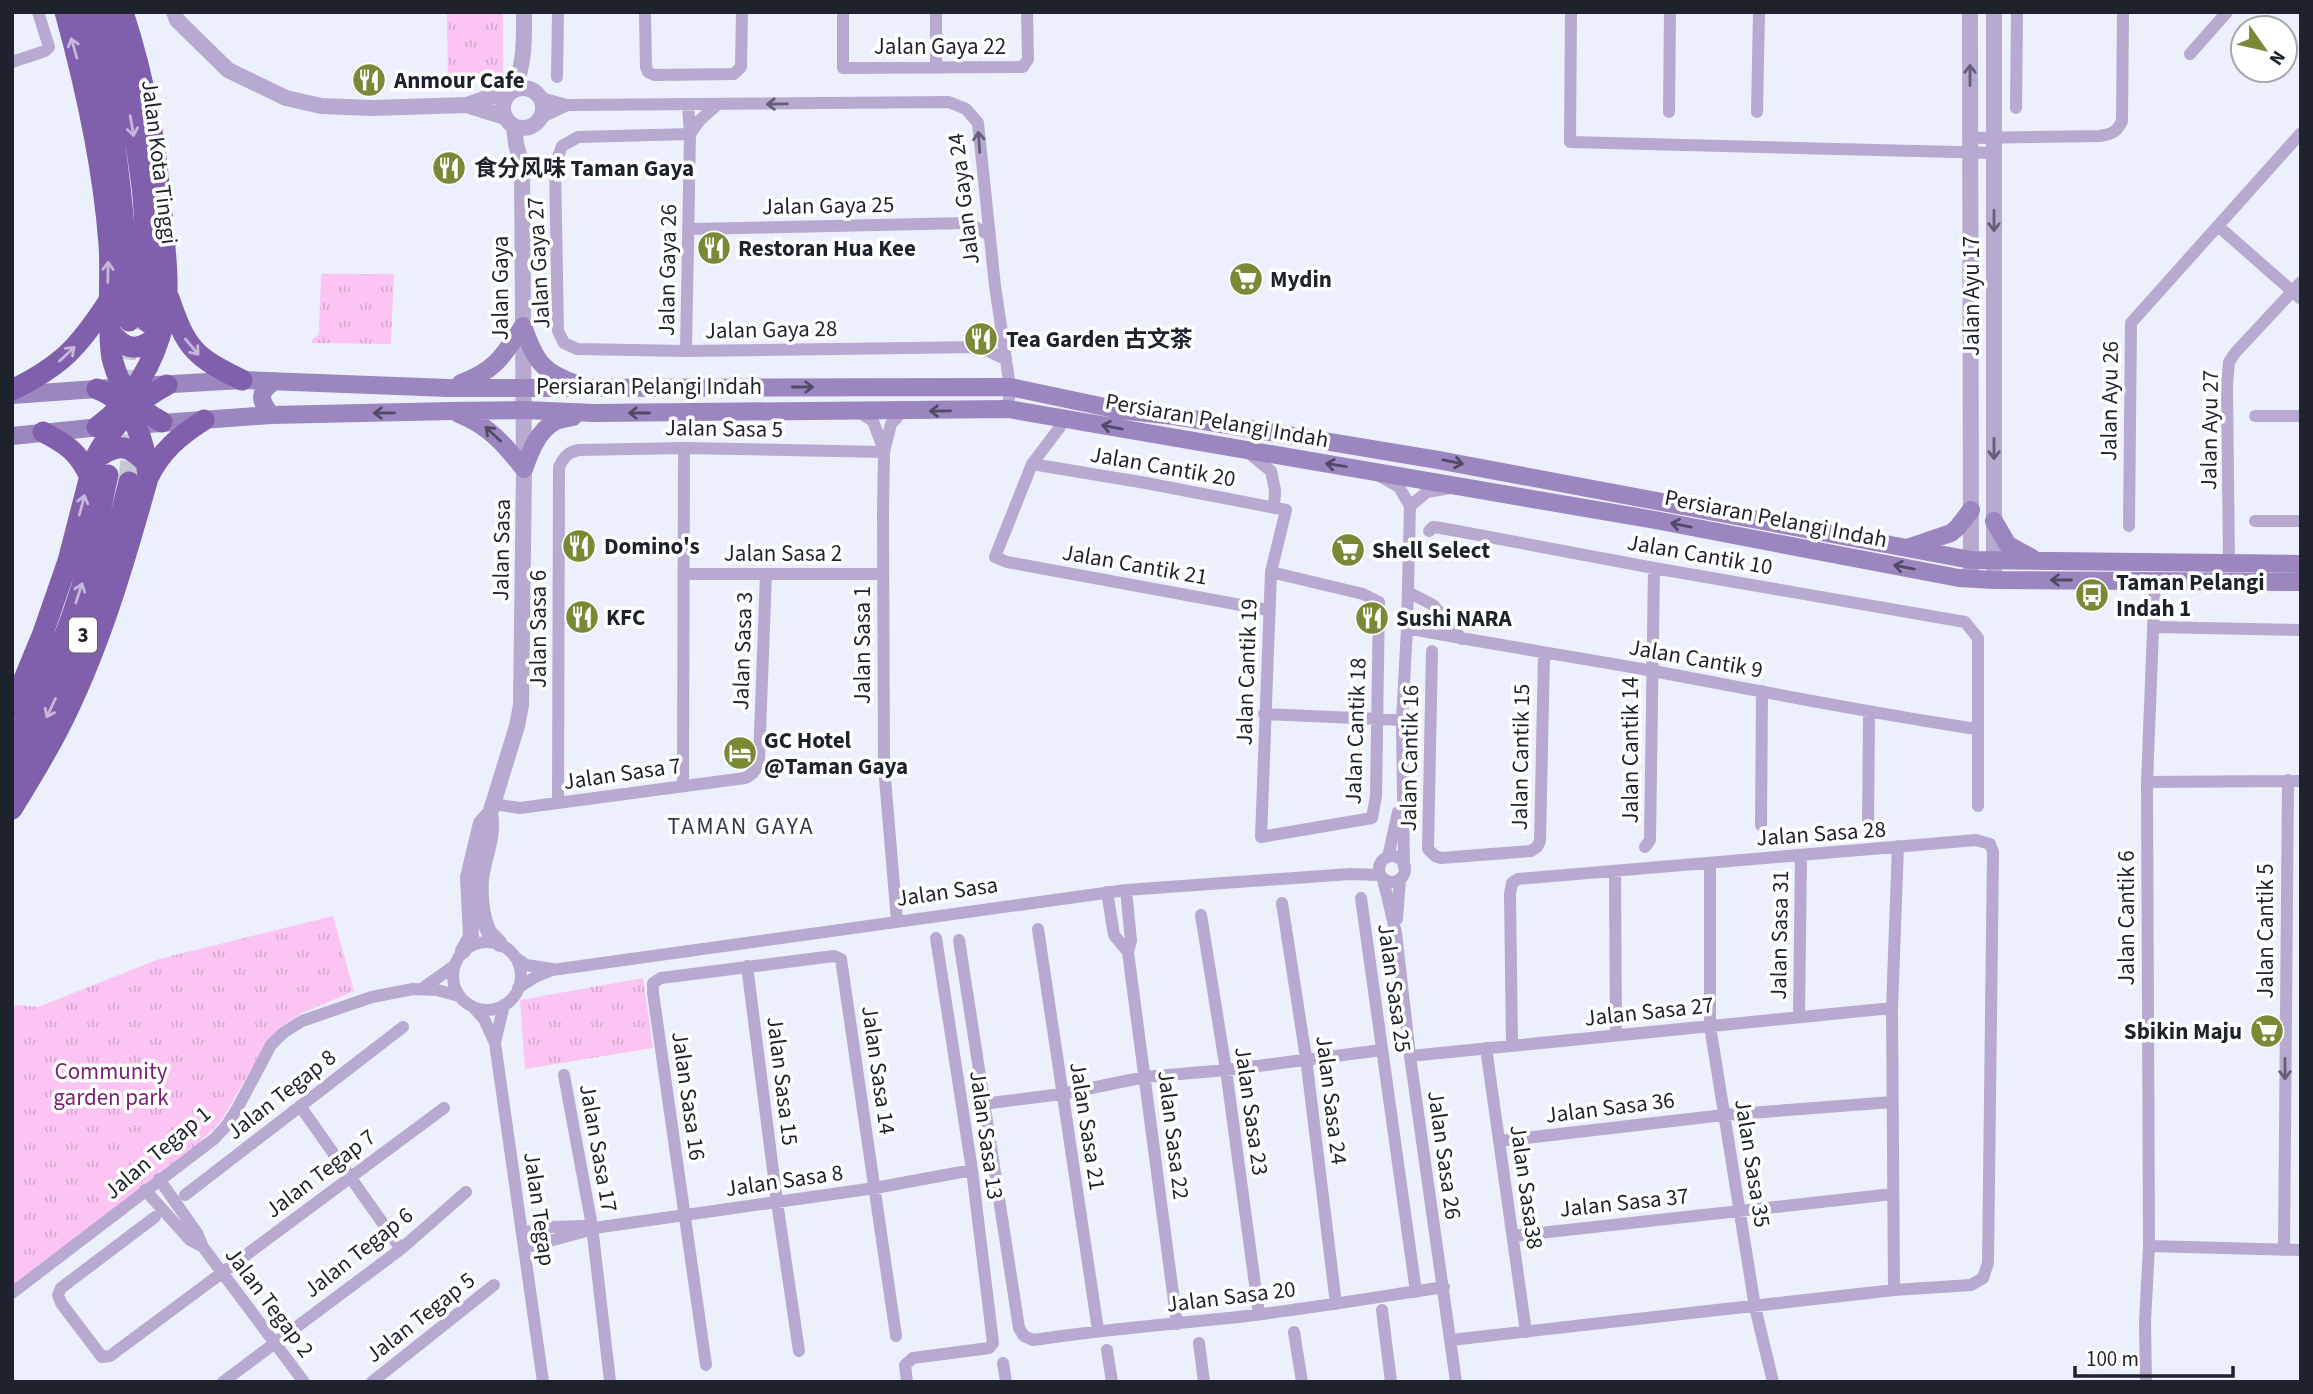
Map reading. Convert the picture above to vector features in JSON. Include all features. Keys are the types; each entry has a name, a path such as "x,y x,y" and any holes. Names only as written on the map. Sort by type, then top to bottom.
{"highway":[{"path":"65,12 85,87 102,179 109,246 108,302 113,362 141,475"},
{"name":"Jalan Kota Tinggi","path":"84,12 101,78 120,185 127,246 145,326"},
{"name":"Jalan Kota Tinggi","path":"104,12 122,72 142,187 146,247 145,326"},
{"path":"123,12 140,66 152,122 167,292 177,323 191,349 203,359 242,380"},
{"path":"12,708 64,573 97,471 101,446 149,363 145,326 167,292"},
{"path":"12,392 69,355 108,302"},
{"path":"110,332 123,345 139,348 148,344 145,326"},
{"path":"125,408 167,385"},
{"path":"97,389 110,394 125,408 162,422"},
{"path":"141,475 188,430 204,420"},
{"path":"43,432 65,443 83,462 97,471"},
{"path":"12,809 58,730 92,655 122,572 141,475 138,454 128,448 116,447 97,471"},
{"name":"3","path":"12,745 28,718 63,639 88,566 97,471"},
{"name":"3","path":"12,779 44,722 79,647 141,475"}],"main road":[{"path":"523,326 533,355 545,368 565,380 588,387"},
{"path":"448,388 480,377 495,366 523,326"},
{"name":"Persiaran Pelangi Indah","path":"167,385 242,380 448,388 1010,387 1119,410 1174,416 1438,460 1971,560 2301,565"},
{"path":"271,415 261,399 266,387 274,381"},
{"path":"12,392 97,389"},
{"path":"12,436 43,432 125,408"},
{"name":"Persiaran Pelangi Indah","path":"162,422 271,415 452,411 594,413 1008,409 1462,486 1971,579 2301,582"},
{"path":"452,411 477,421 492,432 524,470 532,448 544,431 556,421 594,413"},
{"path":"1910,547 1951,533 1971,510"},
{"path":"1994,520 2008,544 2037,561"},
{"path":"2143,561 2155,571 2155,580"}],"street":[{"path":"12,62 45,51 49,47 38,12"},
{"path":"174,12 177,20 228,70 286,98 321,106 372,108 467,105 523,87 538,94"},
{"path":"509,121 503,105 520,72 524,48 524,12"},
{"path":"557,77 558,12"},
{"path":"645,12 646,67 651,74 738,72 741,67 742,12"},
{"name":"Jalan Gaya 22","path":"843,12 843,68 1023,67 1028,59 1027,12"},
{"path":"936,12 936,67"},
{"path":"1571,12 1570,142 1971,145 2111,135 2118,129 2122,121 2123,12"},
{"path":"1669,112 1670,12"},
{"path":"1757,112 1759,12"},
{"name":"Jalan Ayu 17","path":"1970,12 1971,579"},
{"name":"Jalan Ayu 17","path":"1994,12 1994,580"},
{"path":"2016,108 2017,12"},
{"path":"2190,54 2227,12"},
{"path":"467,105 527,128 537,121 544,111 524,48"},
{"name":"Jalan Gaya 24","path":"538,94 566,105 949,102 966,109 978,124 989,235 1010,387 1008,409"},
{"path":"690,134 699,120 718,104"},
{"name":"Jalan Gaya 24","path":"537,121 566,105"},
{"name":"Jalan Gaya 26","path":"687,351 690,134 688,105"},
{"name":"Jalan Gaya","path":"509,121 522,165 524,410"},
{"name":"Jalan Gaya","path":"522,165 537,121"},
{"name":"Jalan Ayu 26","path":"2129,526 2131,323 2301,133"},
{"name":"Jalan Gaya 27","path":"564,342 558,331 555,165 562,146 578,137 690,134"},
{"path":"986,210 968,223 989,235"},
{"name":"Jalan Gaya 25","path":"688,229 968,223"},
{"path":"2218,226 2298,291"},
{"name":"Jalan Ayu 27","path":"2229,564 2229,362 2298,291"},
{"path":"980,347 1001,333"},
{"name":"Jalan Gaya 28","path":"564,342 577,349 687,351 980,347 1005,359"},
{"name":"Jalan Sasa","path":"463,951 471,937 468,877 481,823 492,808 521,705 524,410"},
{"name":"Jalan Sasa 1","path":"857,411 873,421 884,452"},
{"name":"Jalan Sasa 1","path":"897,921 884,767 884,452 891,424 902,411"},
{"path":"2255,416 2301,416"},
{"path":"1032,464 1060,427 1062,418"},
{"path":"683,786 684,448"},
{"name":"Jalan Sasa 5","path":"565,457 579,450 684,448 884,452"},
{"name":"Jalan Cantik 19","path":"1246,450 1271,471 1280,509 1268,610 1261,838"},
{"name":"Jalan Sasa 6","path":"558,803 559,467 565,457"},
{"name":"Jalan Cantik 20","path":"1032,464 1280,509"},
{"name":"Jalan Cantik 21","path":"1032,464 995,557 1007,562 1268,610"},
{"path":"1372,471 1399,487 1410,506 1401,795 1383,869"},
{"path":"1410,506 1427,492 1462,486"},
{"path":"2255,521 2301,521"},
{"name":"Jalan Cantik 10","path":"1429,531 1433,527 1441,528 1965,622 1978,638 1977,729"},
{"name":"Jalan Cantik 14","path":"1645,847 1650,840 1654,568"},
{"name":"Jalan Cantik 18","path":"1261,838 1373,818 1376,796 1379,602 1363,594 1271,572"},
{"name":"Jalan Sasa 2","path":"684,574 883,574"},
{"name":"Jalan Sasa 3","path":"755,771 759,759 766,574"},
{"name":"Jalan Cantik 6","path":"2146,1382 2149,1246 2147,782 2155,580"},
{"path":"1408,592 1433,605 1462,639"},
{"name":"Jalan Cantik 9","path":"1407,628 1762,691 1870,713 1977,729"},
{"path":"2153,628 2301,630"},
{"name":"Jalan Cantik 16","path":"1432,651 1429,849 1441,858 1483,855"},
{"name":"Jalan Cantik 15","path":"1483,855 1531,850 1537,847 1540,841 1544,654"},
{"path":"1761,825 1762,691"},
{"path":"1868,825 1870,713"},
{"path":"1264,714 1402,720"},
{"path":"1977,729 1978,806"},
{"name":"Jalan Sasa 7","path":"492,808 520,808 745,778 755,771"},
{"path":"2147,782 2294,781"},
{"name":"Jalan Cantik 5","path":"2284,1250 2294,781"},
{"name":"Jalan Sasa 26","path":"1396,933 1402,873 1401,795"},
{"name":"Jalan Sasa","path":"492,808 493,826 481,876 482,896 484,915 490,932 500,944"},
{"path":"1451,1340 1894,1290 1971,1285 1983,1279 1988,1263 1993,852 1990,844 1976,840 1898,846"},
{"name":"Jalan Sasa 28","path":"1512,1045 1510,894 1512,883 1518,879 1898,846 1892,1008 1894,1290"},
{"name":"Jalan Sasa 31","path":"1799,1017 1801,855"},
{"path":"1383,869 1400,859 1402,873"},
{"name":"Jalan Sasa 35","path":"1710,863 1710,1026 1755,1307 1773,1382"},
{"name":"Jalan Sasa","path":"519,988 552,970 1107,892 1350,874 1383,869 1392,882 1402,873"},
{"name":"Jalan Sasa 26","path":"1383,869 1396,933 1410,1055 1457,1382"},
{"path":"1615,871 1616,1035"},
{"name":"Jalan Sasa 22","path":"1126,890 1131,942 1128,952 1177,1324"},
{"name":"Jalan Sasa 22","path":"1107,892 1114,935 1128,952"},
{"name":"Jalan Sasa 25","path":"1361,898 1416,1292"},
{"name":"Jalan Sasa 24","path":"1282,903 1306,1058 1336,1304"},
{"name":"Jalan Sasa 23","path":"1202,915 1259,1314"},
{"name":"Jalan Sasa 21","path":"1038,929 1098,1330"},
{"name":"Jalan Sasa 13","path":"906,1375 908,1361 913,1358 989,1348 993,1343 972,1170 936,938"},
{"path":"959,940 983,1104 1062,1094 1145,1077 1226,1070 1382,1050"},
{"path":"487,941 500,944 515,957 520,967 519,988 513,998 504,1005 489,1010 473,1007 459,996 453,977 454,967 463,951 474,944 487,941"},
{"name":"Jalan Sasa 14","path":"747,966 834,956 841,959 896,1336"},
{"name":"Jalan Sasa","path":"515,957 526,965 552,970"},
{"name":"Jalan Sasa 16","path":"706,1365 653,983 661,978 747,966"},
{"name":"Jalan Sasa 15","path":"747,966 799,1352"},
{"name":"Jalan Tegap 1","path":"423,988 454,967"},
{"name":"Jalan Tegap 1","path":"12,1293 214,1139 227,1125 271,1045 283,1032 302,1021 372,997 423,988 459,996"},
{"name":"Jalan Tegap","path":"495,1043 504,1005"},
{"name":"Jalan Tegap","path":"473,1007 484,1018 495,1043 543,1382"},
{"name":"Jalan Sasa 27","path":"1410,1055 1892,1008"},
{"name":"Jalan Tegap 8","path":"185,1195 403,1027"},
{"name":"Jalan Sasa38","path":"1486,1048 1526,1332"},
{"name":"Jalan Sasa 17","path":"564,1075 595,1228 610,1381"},
{"name":"Jalan Sasa 36","path":"1499,1141 1724,1115 1892,1102"},
{"name":"Jalan Sasa 20","path":"983,1104 1018,1328 1024,1336 1033,1340 1098,1330 1259,1314 1444,1287"},
{"path":"300,1106 401,1249"},
{"name":"Jalan Tegap 7","path":"155,1217 61,1288 58,1295 61,1303 102,1357 110,1356 443,1108"},
{"name":"Jalan Sasa 8","path":"524,1248 595,1228 875,1188 972,1170"},
{"name":"Jalan Tegap 2","path":"159,1179 197,1233 202,1247 304,1382"},
{"name":"Jalan Tegap 2","path":"145,1190 190,1240 202,1247"},
{"name":"Jalan Tegap 6","path":"223,1382 401,1249 466,1192"},
{"name":"Jalan Sasa 37","path":"1513,1236 1893,1194"},
{"name":"Jalan Sasa 8","path":"522,1233 551,1227 595,1228"},
{"path":"2149,1246 2301,1250"},
{"name":"Jalan Tegap 5","path":"372,1382 494,1286"},
{"path":"1382,1310 1391,1382"},
{"path":"1294,1332 1302,1382"},
{"path":"1199,1343 1204,1382"},
{"path":"1107,1350 1111,1382"},
{"path":"1003,1363 1006,1382"}],"green space":[{"path":"447,12 503,12 503,78 448,87"},
{"path":"321,274 394,274 391,344 312,343 319,334"},
{"name":"Community garden park","path":"333,916 354,991 302,1013 279,1028 265,1045 221,1121 198,1144 147,1182 116,1210 12,1287 12,1012 16,1005 38,1007 159,959"},
{"path":"643,978 653,1048 525,1069 520,1000"}],"tunnel":[{"path":"122,390 129,321"},
{"path":"129,482 133,435"}],"place":[{"name":"Anmour Cafe","path":"369,80"},
{"name":"食分风味 Taman Gaya","path":"449,168"},
{"name":"Restoran Hua Kee","path":"714,248"},
{"name":"Mydin","path":"1246,279"},
{"name":"Tea Garden 古文茶","path":"981,339"},
{"name":"Domino's","path":"579,546"},
{"name":"Shell Select","path":"1348,550"},
{"name":"Taman Pelangi Indah 1","path":"2092,595"},
{"name":"KFC","path":"582,617"},
{"name":"Sushi NARA","path":"1372,618"},
{"name":"GC Hotel @Taman Gaya","path":"740,753"},
{"name":"Sbikin Maju","path":"2267,1031"}],"district":[{"name":"TAMAN GAYA","path":"741,826"}]}
